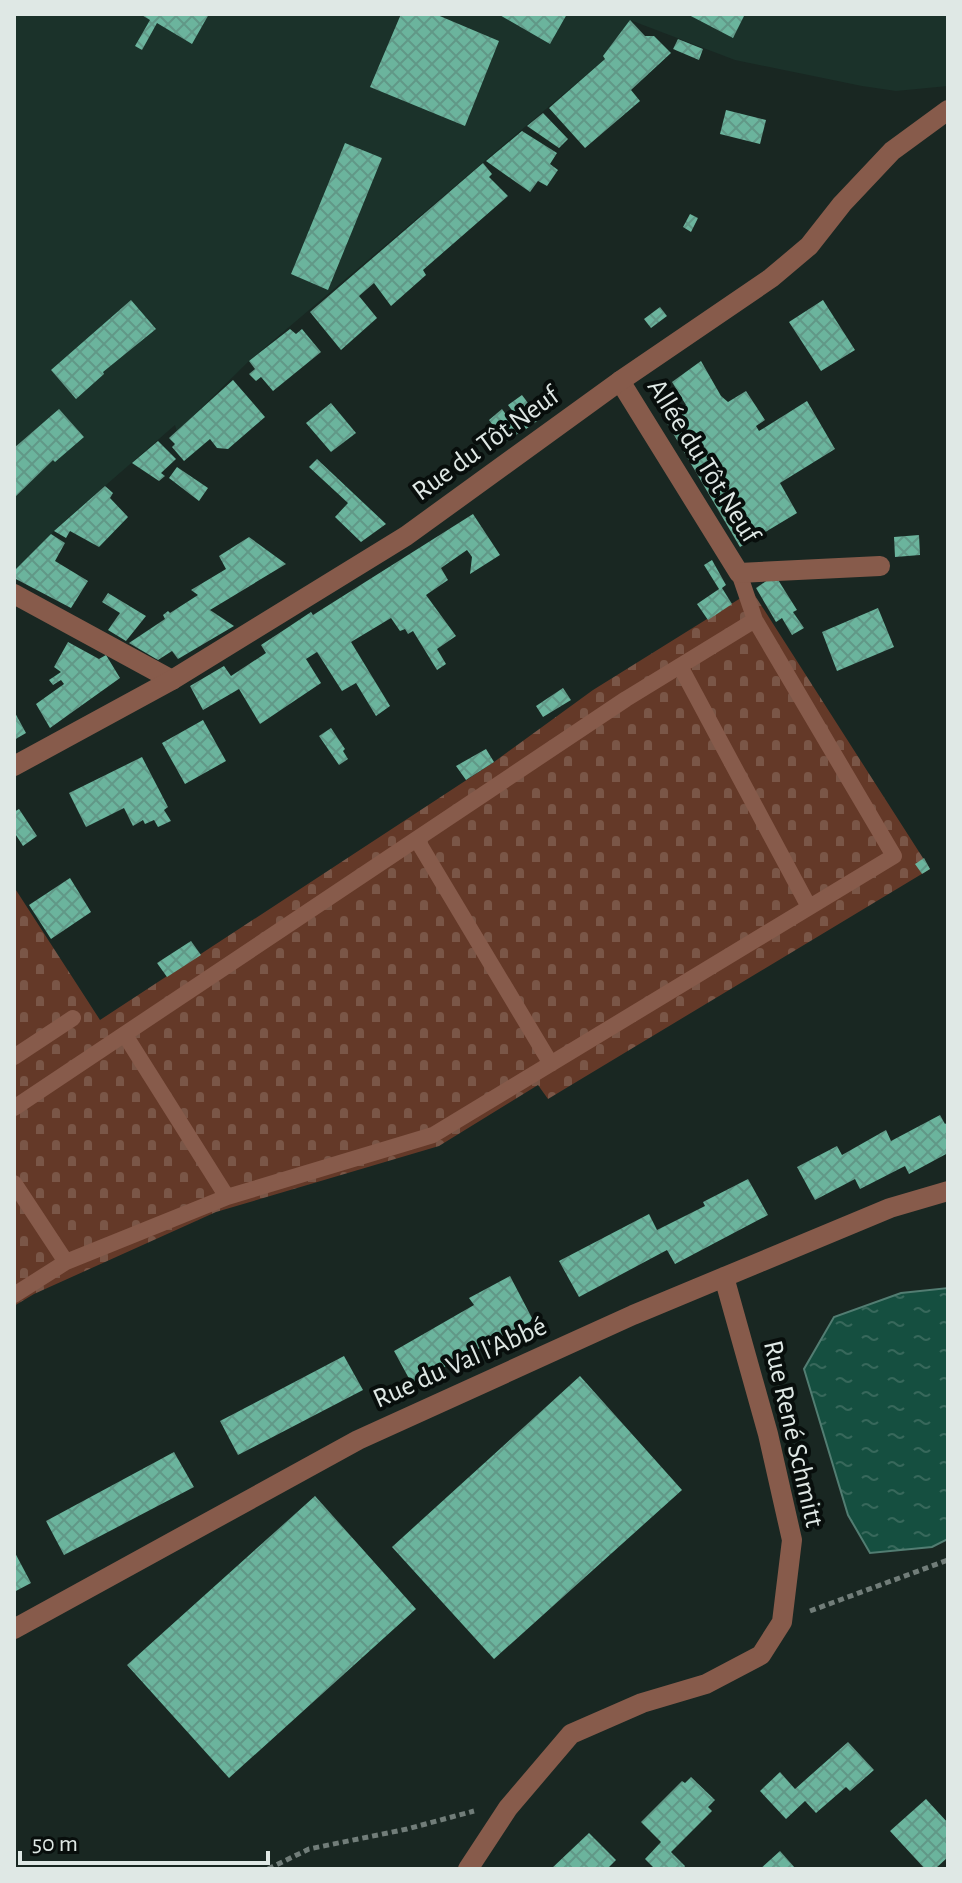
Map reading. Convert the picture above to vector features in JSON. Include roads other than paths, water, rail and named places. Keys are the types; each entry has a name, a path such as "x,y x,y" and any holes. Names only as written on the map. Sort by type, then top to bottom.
{"street":[{"name":"Rue du Tôt Neuf","path":"14,766 172,680 406,536 620,381 771,278 809,246 842,204 892,151 948,110"},
{"name":"Allée du Tôt Neuf","path":"620,381 739,573 880,566"},
{"path":"14,594 172,680"},
{"name":"Rue du Val l'Abbé","path":"14,1629 358,1440 724,1277 890,1208 948,1191"},
{"name":"Rue René Schmitt","path":"468,1869 508,1808 571,1734 642,1703 706,1684 761,1655 782,1622 792,1540 768,1434 724,1277"}],"lane":[{"path":"14,1295 66,1262 227,1197 433,1135 894,856 755,620 739,573"},
{"path":"14,1108 626,699 755,620"},
{"path":"680,666 809,907"},
{"path":"417,840 551,1064"},
{"path":"14,1057 73,1018"},
{"path":"125,1035 227,1197"},
{"path":"14,1183 66,1262"}],"water":[{"path":"948,1288 948,1539 932,1547 870,1553 848,1515 804,1369 834,1317 901,1293"}]}
